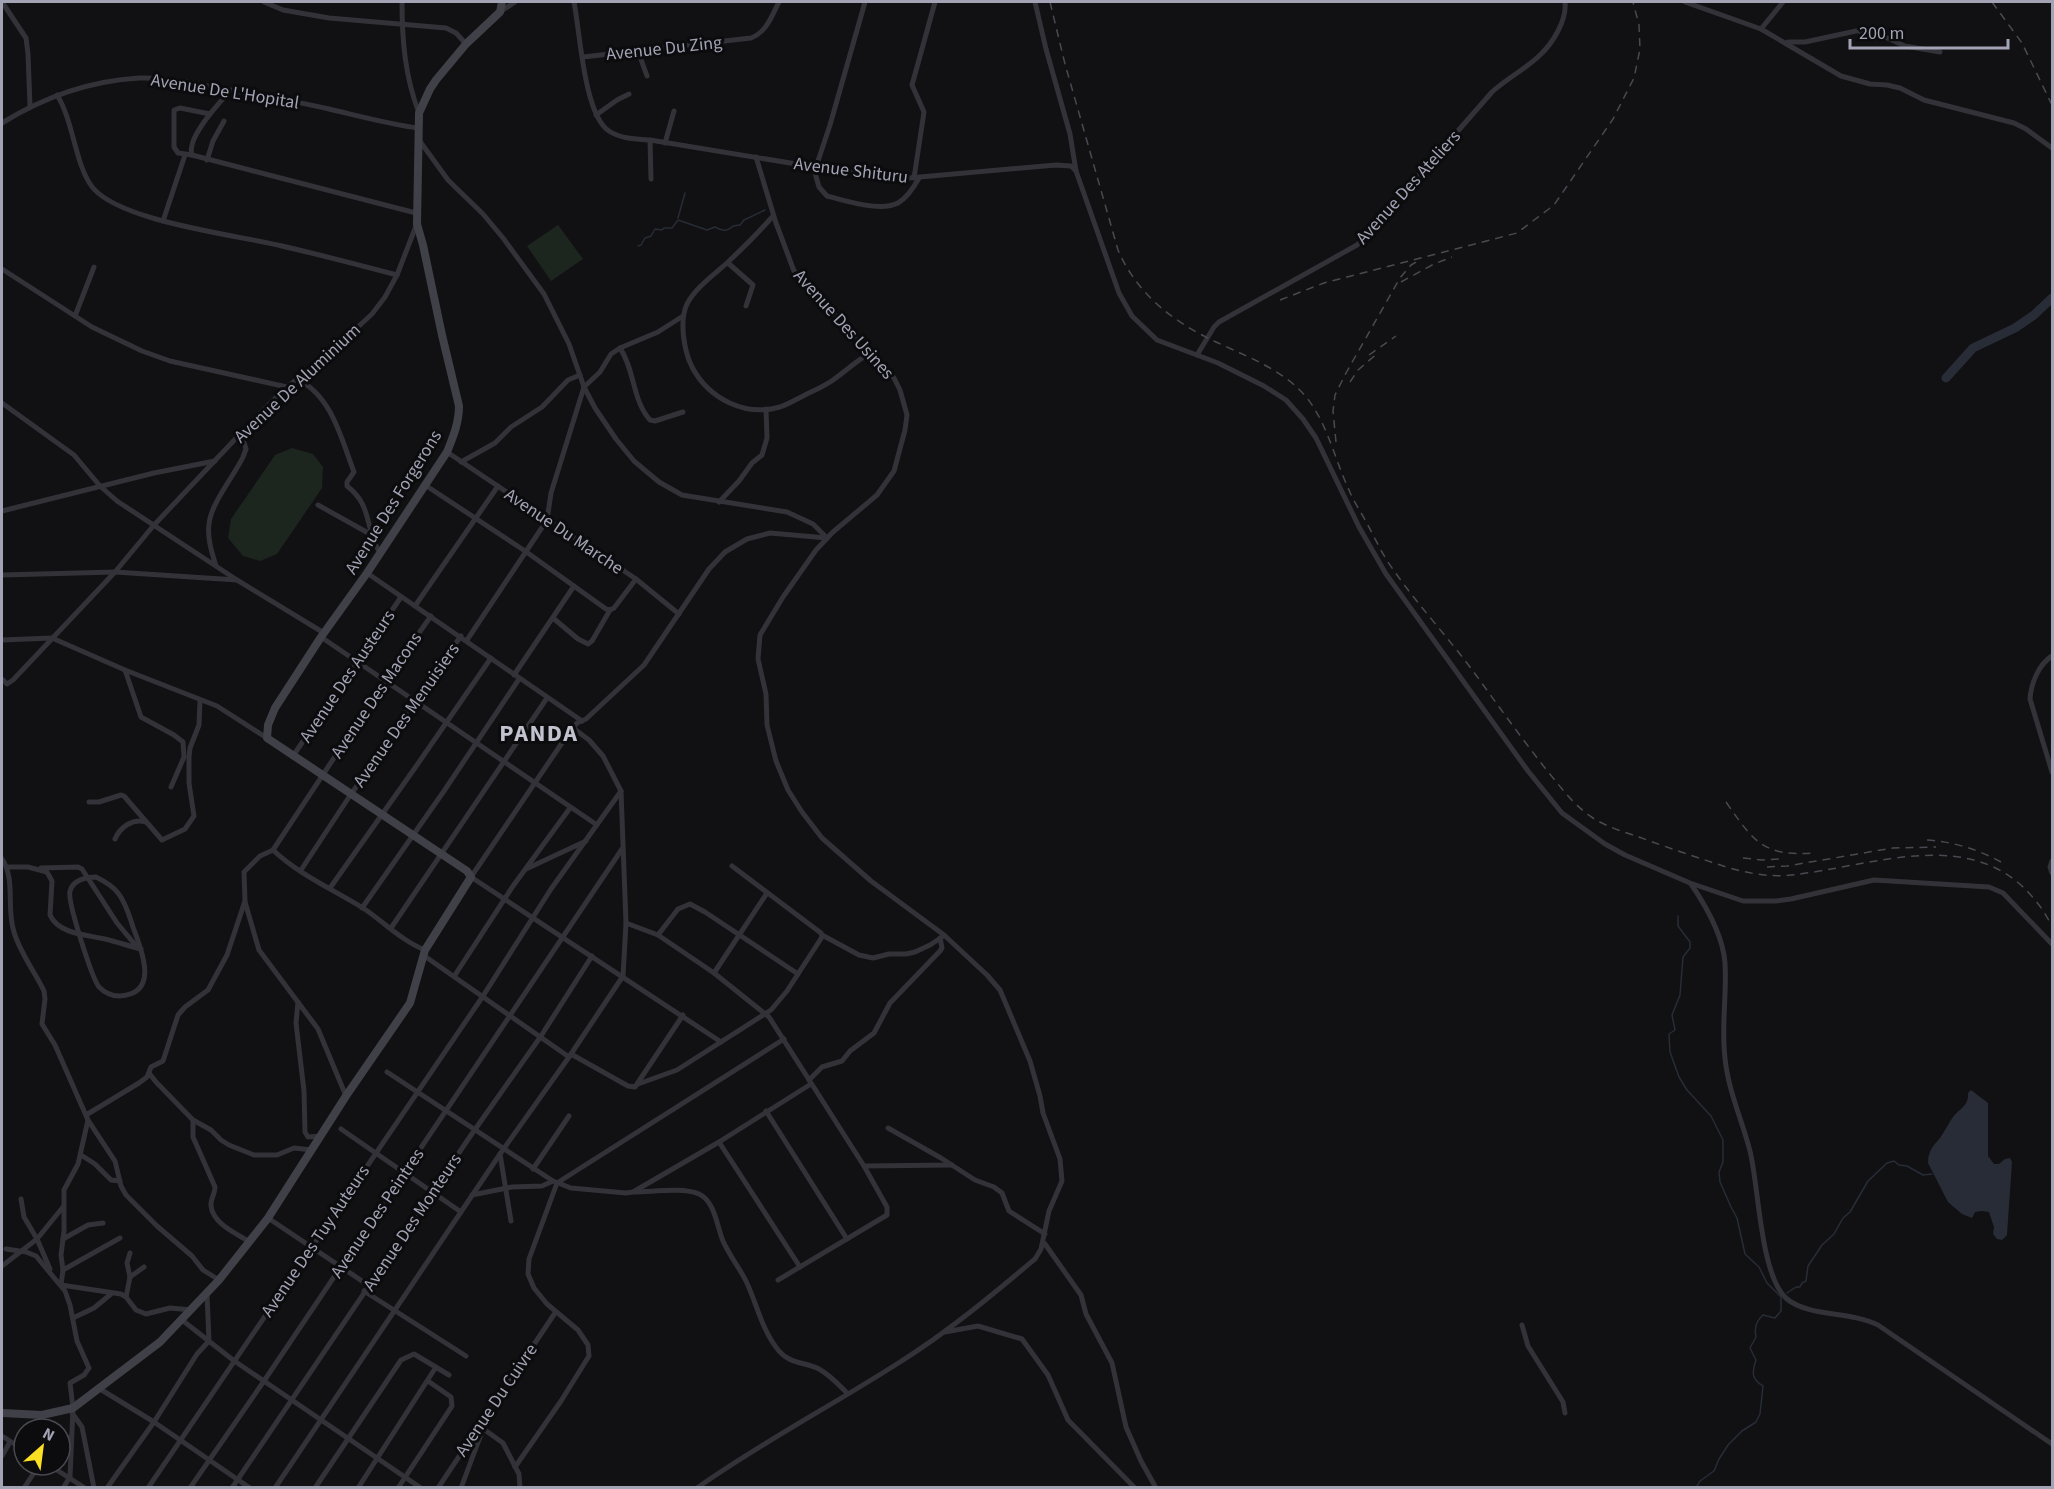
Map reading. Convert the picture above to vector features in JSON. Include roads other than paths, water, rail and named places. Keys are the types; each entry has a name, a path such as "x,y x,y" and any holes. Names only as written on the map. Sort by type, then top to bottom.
{"street":[{"path":"2,2 22,32 27,45 30,106"},
{"path":"264,2 302,13 450,30 466,44"},
{"path":"402,2 408,81 419,113"},
{"path":"500,12 502,2"},
{"path":"419,113 430,89 466,44 500,12 515,2"},
{"path":"574,2 589,93 596,115 629,94"},
{"name":"Avenue Du Zing","path":"583,57 745,40 761,33 779,2"},
{"path":"865,2 815,173 819,187 827,196 873,206 886,206 899,202 910,191 917,178 924,112 912,85 934,2"},
{"path":"1035,2 1070,134 1076,171 1122,300 1132,316 1157,340 1197,355 1264,386 1286,400 1303,419 1316,438 1359,527 1386,574 1521,761 1562,813 1624,855 1690,883 1743,901 1791,899 1874,880 1989,887 2003,893 2052,944"},
{"name":"Avenue Des Ateliers","path":"1197,355 1210,332 1227,317 1357,245 1492,92 1540,56 1562,22 1565,2"},
{"path":"1685,2 1761,29 1841,76 1870,84 1900,88 1924,100 2014,123 2052,148"},
{"path":"1761,29 1784,2"},
{"path":"1786,42 1805,42 1856,31 1872,31 1905,46 1940,52"},
{"path":"638,51 647,76"},
{"name":"Avenue De L'Hopital","path":"2,123 30,106 57,95 95,84 141,78 182,81 327,108 418,128"},
{"path":"163,221 193,142 210,114 230,91"},
{"path":"57,95 67,115 82,164 93,188 117,204 144,216 163,221 286,246 397,275"},
{"path":"210,114 180,108 174,110 174,147 178,153 417,213"},
{"path":"665,143 674,111"},
{"name":"Avenue Des Forgerons","path":"267,738 268,725 275,708 447,452 459,417 459,406 417,224 419,113"},
{"name":"Avenue Shituru","path":"596,115 603,126 624,138 650,140 867,175 917,178 1056,165 1071,166 1076,171"},
{"path":"207,160 213,141 224,121"},
{"path":"418,138 448,180 483,214 503,238 544,294 569,344 584,387 608,428 634,461 671,490 682,495 787,513 813,524 827,538"},
{"path":"650,140 651,179"},
{"name":"Avenue Des Usines","path":"697,1488 738,1459 902,1361 944,1333 1035,1259 1041,1249 1046,1218 1062,1181 1060,1159 1043,1113 1030,1060 1000,990 987,975 834,849 802,812 788,790 771,743 766,712 766,694 758,659 760,635 790,586 827,538 877,495 886,484 896,465 905,430 906,409 894,378 794,272 773,216 756,157"},
{"path":"773,216 728,263 706,282 690,300 683,316 690,362 706,387 730,404 746,409 766,409 789,404 824,386 870,353"},
{"name":"Avenue De Aluminium","path":"2,690 115,572 154,525 287,387 322,360 372,314 397,275 417,224"},
{"path":"728,263 753,285 746,306"},
{"path":"75,316 94,267"},
{"path":"2,268 92,327 141,351 170,361 287,387"},
{"path":"467,640 547,520 551,493 584,387 600,372 611,354 658,332 683,316"},
{"path":"620,348 638,399 650,420 655,421 683,412"},
{"path":"461,462 495,443 511,427 542,407 568,380 580,375"},
{"path":"297,379 315,393 332,414 354,472 347,486 361,498 370,534 380,553"},
{"path":"2,403 74,455 100,486 117,501 322,635 357,662 597,825"},
{"path":"719,502 739,482 752,463 762,455 767,438 766,409"},
{"path":"216,566 209,536 209,520 246,449 241,434"},
{"name":"Avenue Du Marche","path":"447,452 636,579 679,614"},
{"path":"2,511 100,486 215,461"},
{"path":"425,485 610,610"},
{"path":"416,606 498,486"},
{"path":"318,505 370,534"},
{"path":"2,1413 42,1415 73,1411 159,1342 192,1310 268,1218 346,1096 410,1003 424,953 471,877 573,728 602,705 644,665 717,559 747,539 770,533 827,538"},
{"path":"2,575 115,572 237,580"},
{"path":"367,573 582,721"},
{"path":"553,618 578,639 588,644 610,610 636,579"},
{"path":"362,908 476,742 574,586"},
{"name":"Avenue Des Austeurs","path":"293,756 401,597"},
{"name":"Avenue Des Macons","path":"273,849 431,616"},
{"name":"Avenue Des Menuisiers","path":"301,870 384,749 414,700 461,636"},
{"path":"2,640 52,638 223,710 721,1042"},
{"path":"2052,656 2047,659 2039,671 2031,690 2030,699 2052,772"},
{"path":"330,888 491,657"},
{"path":"124,670 141,717 183,742 184,757 171,787"},
{"path":"2,679 8,684"},
{"path":"391,928 547,698"},
{"path":"89,802 99,802 123,795 129,799 157,836 164,840 185,829 192,820 194,812 189,783 189,757 199,725 200,701"},
{"path":"274,1488 623,976 626,923 621,791 603,756 589,740 573,728"},
{"name":"Avenue Des Tuy Auteurs","path":"148,1488 483,996 532,917 621,791"},
{"path":"455,975 524,871 570,808"},
{"path":"115,839 119,831 129,823 142,820 146,822"},
{"path":"524,871 587,840"},
{"name":"Avenue Des Peintres","path":"190,1488 623,848"},
{"path":"61,1286 64,1190 81,1155 87,1117 139,1083 151,1068 160,1064 165,1058 178,1015 208,990 215,980 234,937 244,901 244,872 260,856 273,849 287,862 391,928 540,1036 628,1086 635,1087 677,1070 777,1004 822,935"},
{"path":"2,859 8,867 13,930 17,942 44,991 42,1024 55,1045 87,1117 115,1161 126,1195 192,1256 203,1270 219,1280"},
{"path":"2052,861 2050,867 2052,873"},
{"path":"633,1192 719,1142 810,1082 822,1067 842,1061 850,1051 874,1033 890,1003 942,948 942,937 915,952 906,954 889,954 873,958 859,955 822,935 732,866"},
{"path":"8,867 82,868 121,929 141,949"},
{"path":"36,868 51,876 50,912 52,919 62,927 80,934 141,949"},
{"path":"87,878 101,879 117,891 125,904 146,970 142,982 134,992 129,994 113,996 103,990 95,980 70,904 69,893 74,885 87,878"},
{"path":"1690,883 1711,919 1725,962 1723,1022 1725,1061 1750,1152 1767,1255 1777,1287 1788,1300 1802,1309 1857,1317 1878,1325 2052,1444"},
{"path":"714,973 767,893"},
{"path":"244,901 259,951 318,1029 346,1096"},
{"path":"658,935 678,909 690,904 740,934 798,974"},
{"path":"626,923 658,935 714,973 773,1021 864,1166 887,1207 887,1215 778,1280"},
{"name":"Avenue Des Monteurs","path":"232,1488 592,956"},
{"path":"298,1002 296,1023 304,1091 305,1132 308,1137 321,1136"},
{"path":"638,1084 683,1015"},
{"path":"472,1195 506,1188 542,1186 555,1182 784,1039"},
{"path":"387,1072 475,1129 501,1152 555,1182 571,1188 588,1190 626,1193 686,1191 705,1197 724,1243 780,1352 795,1363 811,1366 824,1372 847,1393"},
{"path":"149,1073 193,1120 211,1130 229,1145 254,1155 278,1155 294,1148 312,1150"},
{"path":"766,1111 847,1239"},
{"path":"533,1169 569,1116"},
{"path":"193,1120 193,1137 215,1187 211,1203 212,1210 227,1228 250,1242"},
{"path":"888,1128 954,1165 975,1180 998,1190 1005,1198 1009,1211 1045,1234"},
{"path":"341,1129 461,1212"},
{"path":"719,1142 800,1267"},
{"path":"501,1152 511,1221"},
{"path":"81,1155 95,1164 111,1180 120,1181"},
{"path":"864,1166 954,1165"},
{"path":"516,1467 589,1356 588,1345 578,1330 565,1318 555,1313 530,1281 528,1267 532,1251 555,1182"},
{"path":"21,1199 24,1217 37,1239 53,1276"},
{"path":"2,1266 37,1239 64,1206"},
{"path":"268,1218 368,1285"},
{"path":"63,1239 88,1225 103,1223"},
{"path":"63,1270 120,1239"},
{"path":"1045,1244 1081,1295 1086,1314 1112,1363 1126,1427 1156,1488"},
{"path":"6,1249 36,1256 68,1297 76,1341 89,1368 84,1375 70,1383 72,1424"},
{"path":"126,1297 130,1277 127,1265 130,1253"},
{"path":"130,1277 144,1267"},
{"path":"61,1286 126,1297 136,1311 146,1314 170,1308 192,1310"},
{"path":"364,1291 466,1356"},
{"path":"73,1318 94,1308 112,1293"},
{"path":"107,1488 154,1422 197,1354 209,1341 207,1294"},
{"name":"Avenue Du Cuivre","path":"438,1488 481,1427 555,1313"},
{"path":"182,1320 233,1360 421,1488"},
{"path":"1522,1324 1528,1346 1563,1402 1565,1413"},
{"path":"944,1333 978,1326 1022,1339 1048,1375 1068,1420 1135,1488"},
{"path":"315,1488 401,1360 414,1354 449,1375"},
{"path":"358,1488 436,1367"},
{"path":"398,1488 452,1406 450,1397 428,1381"},
{"path":"100,1389 154,1422 250,1488"},
{"path":"73,1411 82,1427 94,1488"},
{"path":"461,1488 481,1427 500,1440 516,1467 520,1488"},
{"path":"2,1436 10,1442 2,1456"},
{"path":"63,1488 70,1477 85,1488"}],"waterway":[{"path":"678,218 685,193"},
{"path":"638,246 645,238 651,236 655,229 672,228 678,220 707,230 715,227 725,230 740,225 744,220 765,210"},
{"path":"1946,378 1973,348 2015,328 2034,315 2052,298"},
{"path":"1678,916 1678,926 1690,942 1690,948 1683,957 1680,995 1672,1015 1675,1030 1669,1034 1670,1052 1679,1077 1687,1090 1711,1116 1723,1140 1720,1182 1737,1218 1745,1254 1759,1267 1767,1283 1781,1297 1781,1311 1775,1318 1763,1315 1755,1328 1756,1337 1750,1348 1756,1360 1754,1378 1763,1386 1760,1414 1756,1422 1742,1431 1728,1445 1714,1471 1700,1481 1696,1488"},
{"path":"1787,1293 1800,1287 1806,1281 1808,1266 1822,1245 1834,1234 1843,1218 1850,1212 1868,1181 1887,1163 1894,1161 1923,1175 1932,1174"}],"railway":[{"path":"1050,2 1065,64 1118,250 1135,280 1171,316 1200,334 1277,372 1307,398 1326,431 1352,497 1388,562 1545,768 1579,807 1593,818 1616,829 1721,865 1761,875 1791,875 1887,859 1920,856 1952,856 1982,862 2010,876 2035,900 2052,926"},
{"path":"1280,300 1324,283 1517,233 1554,205 1613,119 1634,78 1640,49 1639,25 1633,2"},
{"path":"1992,2 2022,43 2052,105"},
{"path":"1401,282 1452,257"},
{"path":"1336,442 1333,411 1335,395 1400,278 1411,265 1418,261"},
{"path":"1369,355 1396,336"},
{"path":"1350,382 1358,370 1379,352"},
{"path":"1726,802 1744,827 1762,844 1784,852 1816,853"},
{"path":"1927,840 1965,847 2001,862"},
{"path":"1767,867 1787,866 1893,848 1936,847"},
{"path":"1743,858 1779,859"}],"district":[{"name":"PANDA","path":"539,733"}]}
